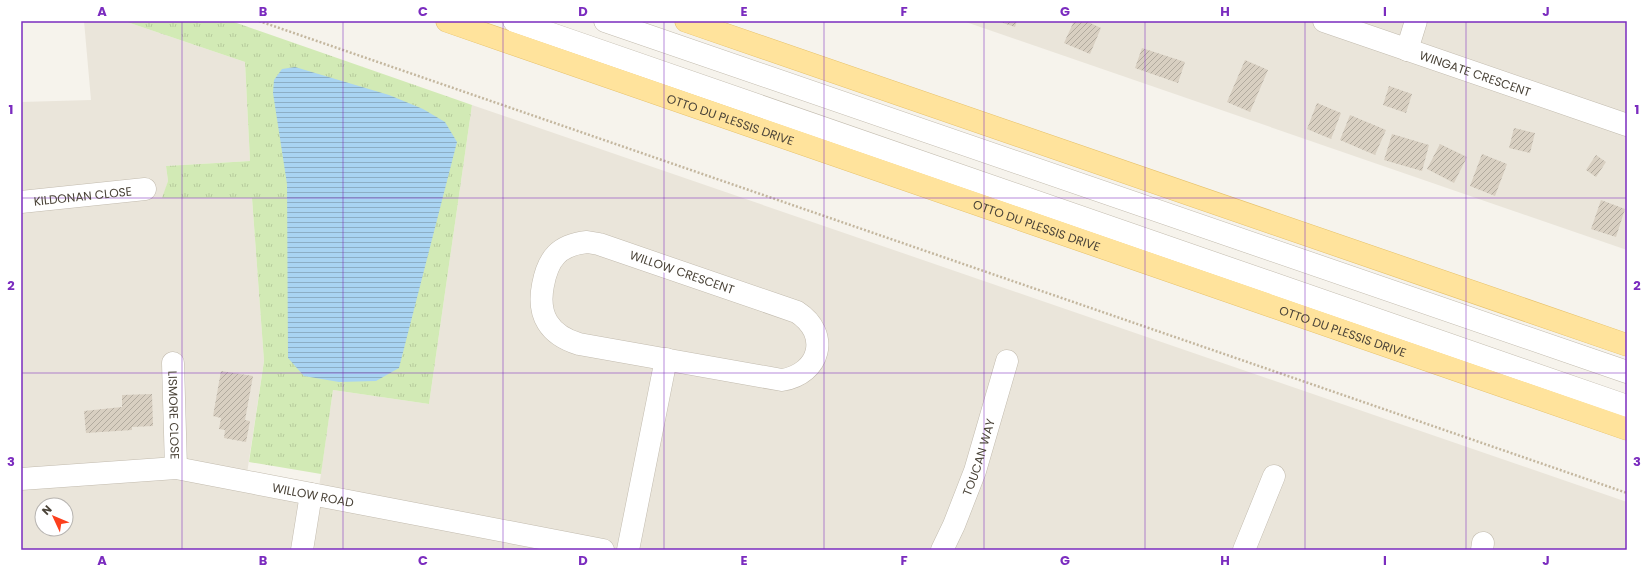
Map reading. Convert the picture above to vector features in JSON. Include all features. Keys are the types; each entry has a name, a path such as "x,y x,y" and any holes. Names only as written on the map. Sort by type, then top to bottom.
{"main road":[{"name":"OTTO DU PLESSIS DRIVE","path":"446,21 1627,429"},
{"path":"686,21 1627,345"}],"street":[{"path":"514,21 1627,406"},
{"path":"605,21 1627,372"},
{"name":"WINGATE CRESCENT","path":"1324,21 1627,125"},
{"path":"1407,50 1416,21"},
{"name":"KILDONAN CLOSE","path":"21,202 145,188"},
{"name":"WILLOW CRESCENT","path":"587,242 598,244 797,312 811,323 817,340 814,359 809,367 801,374 782,380 666,359 579,344 560,336 552,329 546,321 542,309 541,297 546,270 557,253 576,243 587,242"},
{"path":"628,550 666,359"},
{"name":"TOUCAN WAY","path":"942,550 954,525 975,471 1007,361"},
{"name":"LISMORE CLOSE","path":"173,362 176,468"},
{"name":"WILLOW ROAD","path":"21,479 176,468 603,550"},
{"path":"1244,550 1274,476"},
{"path":"302,550 311,494"}],"path":[{"path":"259,21 1627,493"}],"shaded area":[{"path":"84,21 124,21 245,62 250,161 166,166 168,181 163,198 252,198 264,361 246,480 318,494 333,390 429,404 472,105 1627,502 1627,550 21,550 21,102 91,100"},
{"path":"963,21 1627,21 1627,250"}],"green space":[{"path":"124,21 231,21 472,105 429,404 333,390 321,474 249,462 264,361 252,198 162,198 168,181 166,166 250,161 245,62"}],"water":[{"path":"295,67 389,95 423,109 445,122 457,142 399,368 376,381 339,382 304,376 288,358 287,184 273,93 274,80 282,69"}],"building":[{"path":"997,21 1017,21 1015,27"},
{"path":"1074,21 1086,21 1101,28 1090,54 1064,43"},
{"path":"1142,48 1185,62 1178,83 1135,68"},
{"path":"1245,60 1268,70 1250,112 1227,102"},
{"path":"1389,86 1412,94 1406,113 1383,105"},
{"path":"1317,103 1341,113 1331,139 1307,129"},
{"path":"1350,115 1386,130 1375,155 1340,140"},
{"path":"1514,128 1535,133 1530,153 1509,148"},
{"path":"1392,134 1429,145 1422,171 1384,160"},
{"path":"1440,144 1467,157 1454,183 1427,169"},
{"path":"1482,154 1507,164 1495,196 1470,186"},
{"path":"1596,155 1606,162 1596,177 1586,170"},
{"path":"1601,200 1625,209 1616,237 1591,229"},
{"path":"221,371 253,376 245,420 250,421 246,442 224,438 225,430 219,429 221,418 213,416"},
{"path":"152,394 153,426 132,427 132,430 86,433 84,411 122,407 122,395"}]}
